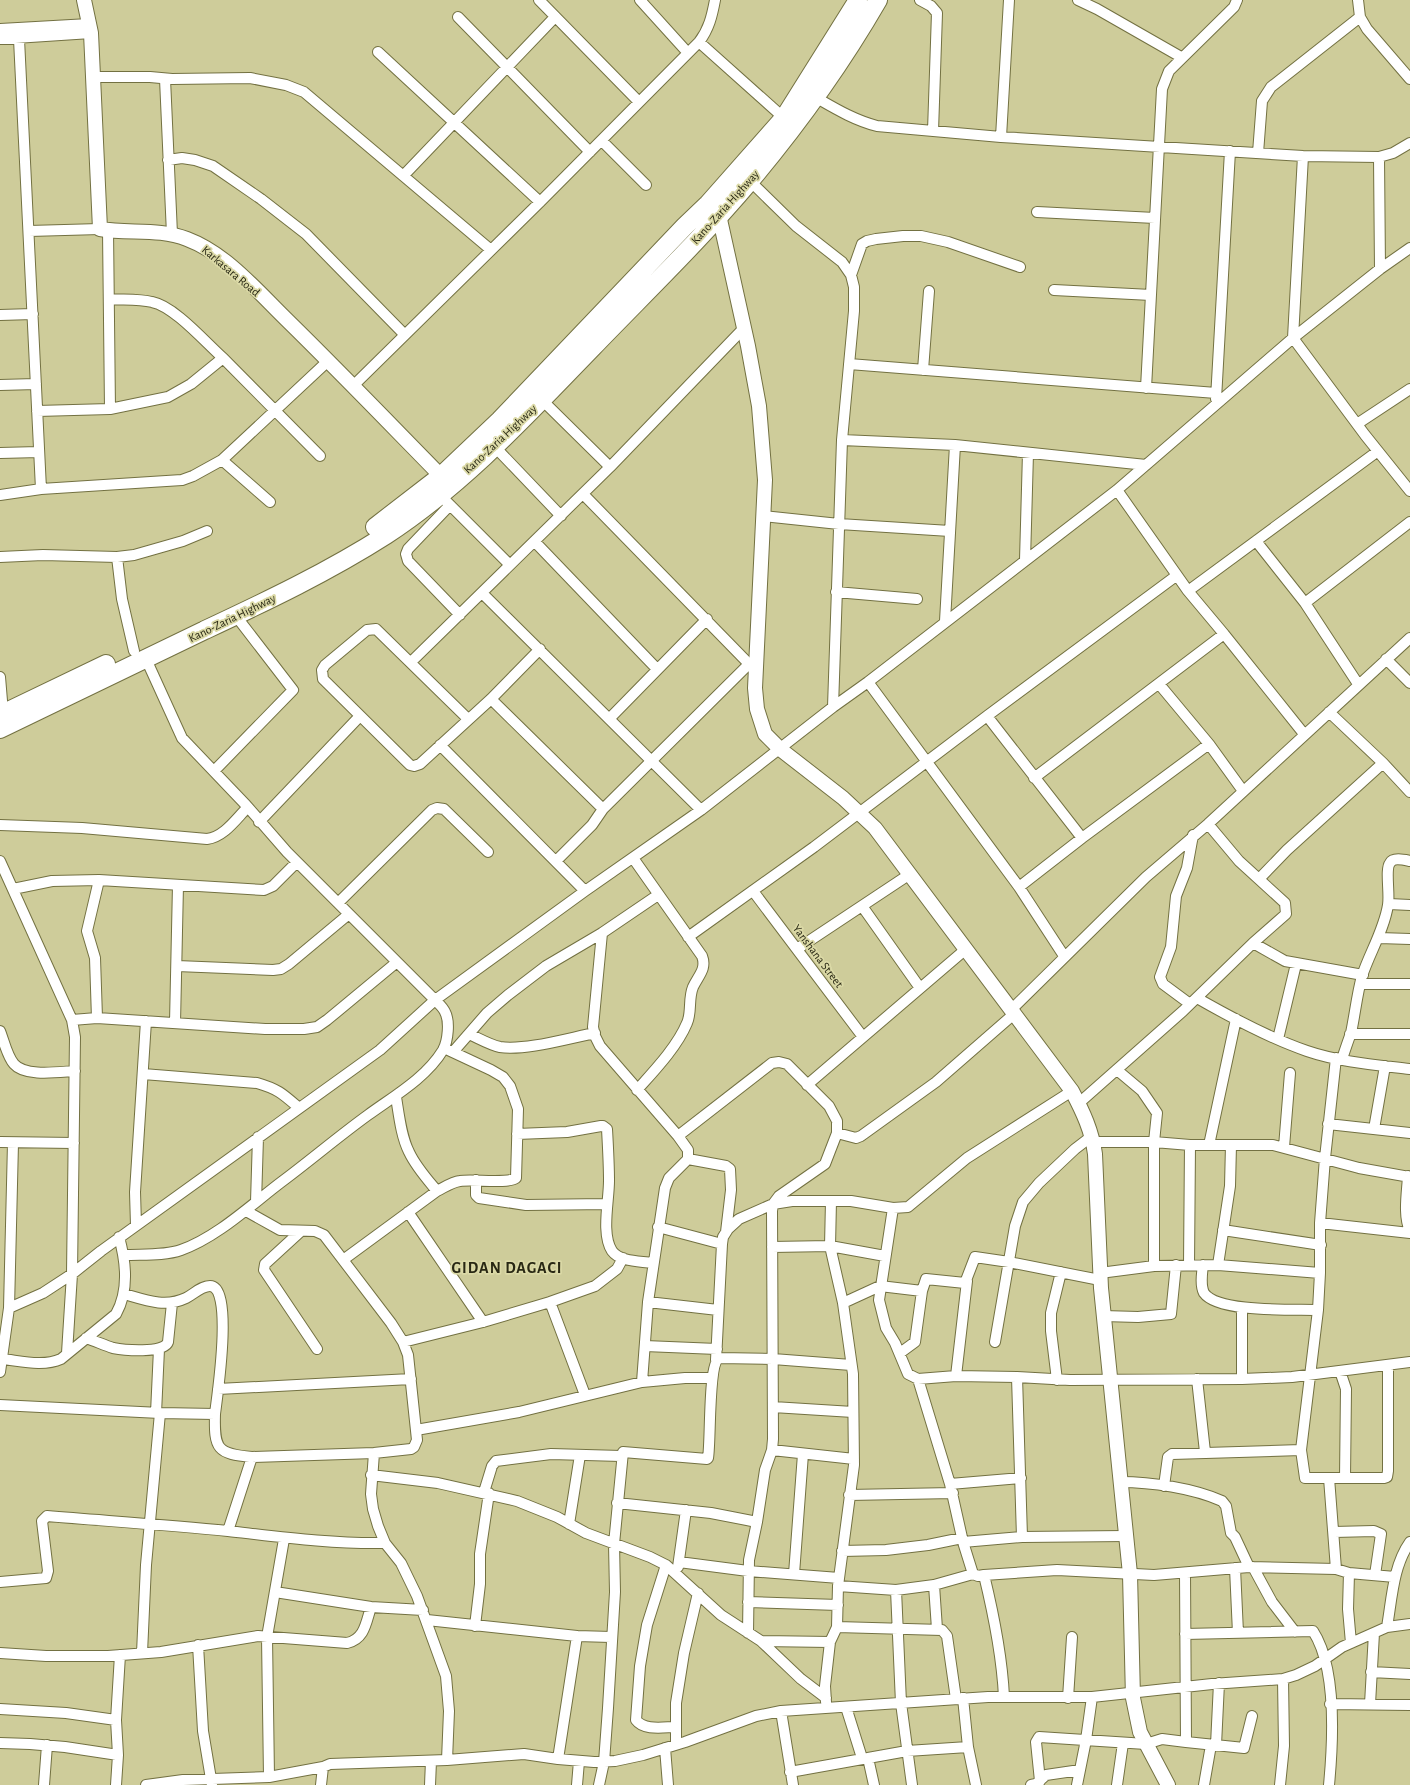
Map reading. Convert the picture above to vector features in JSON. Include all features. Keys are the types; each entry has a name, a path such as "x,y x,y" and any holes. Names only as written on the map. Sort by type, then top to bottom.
{"highway":[{"name":"Kano-Zaria Highway","path":"140,655 236,616 320,574 405,522 445,500 542,400 714,209 784,118 858,0"},
{"name":"Kano-Zaria Highway","path":"1,719 140,655 303,571 381,523 441,476 500,420 679,232 714,209 750,181 815,97 878,0"}],"street":[{"path":"77,0 87,29"},
{"path":"84,0 94,77 109,299 110,408"},
{"path":"539,0 639,102"},
{"path":"640,0 688,53"},
{"path":"353,386 404,334 602,141 699,42 705,34 711,21 715,0"},
{"path":"920,0 931,6 937,12 933,131"},
{"path":"1001,137 1009,0"},
{"path":"1078,0 1097,9 1181,57"},
{"path":"1146,388 1162,89 1169,71 1181,57 1234,7 1237,0"},
{"path":"1358,0 1360,17 1367,29 1410,79"},
{"path":"458,17 590,152"},
{"path":"404,175 555,17"},
{"path":"1258,153 1262,101 1270,87 1360,17"},
{"path":"0,29 87,29"},
{"path":"0,40 19,39 87,29"},
{"path":"19,39 41,489"},
{"path":"699,42 784,118"},
{"path":"378,52 540,202"},
{"path":"94,77 150,77 165,79 250,78 286,85 304,92 491,250"},
{"path":"165,79 172,234"},
{"path":"815,97 860,122 877,126 1001,137 1303,156 1379,156 1393,152 1410,143"},
{"path":"602,141 646,185"},
{"path":"1216,405 1230,151"},
{"path":"1303,156 1294,338 1357,424 1410,491"},
{"path":"1379,156 1380,269"},
{"path":"168,160 182,158 195,160 213,166 262,199 306,234 404,334"},
{"path":"750,181 796,226 842,262 851,275 854,286 854,311 842,440 833,707"},
{"path":"714,209 744,328 758,406 765,480 752,667 757,709 765,734 780,749 860,812 875,828 1072,1091 1085,1114 1093,1139 1103,1316 1130,1574 1132,1693 1140,1732 1168,1785"},
{"path":"1037,212 1155,218"},
{"path":"29,230 104,230"},
{"name":"Karkasara Road","path":"104,230 172,234 198,244 216,254 245,279 441,476"},
{"path":"851,275 862,244 872,240 903,236 921,236 948,242 1020,267"},
{"path":"10,1308 43,1294 72,1274 119,1237 380,1050 436,1000 585,891 700,810 1117,490 1294,338 1380,269 1410,248"},
{"path":"1054,290 1151,295"},
{"path":"923,370 929,291"},
{"path":"109,299 153,302 176,315 223,358 320,456"},
{"path":"0,314 33,314"},
{"path":"411,662 610,467 744,328"},
{"path":"37,411 110,408 168,396 191,384 223,358"},
{"path":"0,495 41,489 182,480 192,476 222,460 328,361"},
{"path":"849,364 1216,393"},
{"path":"0,385 36,384"},
{"path":"1357,424 1410,389"},
{"path":"542,400 610,467"},
{"path":"842,440 955,445 1146,465"},
{"path":"945,621 955,445"},
{"path":"495,447 561,516"},
{"path":"1188,591 1378,451"},
{"path":"0,453 39,452"},
{"path":"1025,560 1028,453"},
{"path":"222,460 270,502"},
{"path":"1117,490 1176,576 1304,734"},
{"path":"583,494 707,619 752,667"},
{"path":"460,615 408,561 406,554 408,549 445,500 510,565"},
{"path":"763,516 839,524 950,531"},
{"path":"1305,603 1410,522"},
{"path":"0,557 43,555 117,557 134,555 183,542 207,531"},
{"path":"1256,541 1305,603 1358,684"},
{"path":"535,542 656,669"},
{"path":"117,557 122,599 140,655 182,738 297,862 436,1000 445,1012 448,1020 448,1050"},
{"path":"688,937 927,763 987,716 1176,576"},
{"path":"836,592 917,599"},
{"path":"482,593 540,649 700,810"},
{"path":"214,771 293,690 236,616"},
{"path":"609,719 656,669 707,619"},
{"path":"468,719 376,629 371,628 367,630 325,665 322,670 323,679 410,765 414,766 420,764 491,699 540,649"},
{"path":"1034,778 1224,634"},
{"path":"837,1133 856,1138 860,1136 936,1082 1013,1012 1064,956 1146,877 1208,824 1358,684 1410,638"},
{"path":"1386,659 1410,683"},
{"path":"556,860 592,825 603,809 752,667"},
{"path":"0,677 1,719"},
{"path":"868,682 1019,887 1064,956"},
{"path":"1158,684 1210,744 1243,791"},
{"path":"491,699 603,809"},
{"path":"1328,712 1382,763 1410,792"},
{"path":"259,822 360,716"},
{"path":"987,716 1082,838"},
{"path":"1019,887 1082,838 1210,744"},
{"path":"440,745 556,860 585,891"},
{"path":"1259,879 1287,850 1382,763"},
{"path":"0,825 82,828 208,839 214,838 223,832 247,808"},
{"path":"338,903 432,810 437,808 444,809 488,852"},
{"path":"1079,1103 1193,1001 1253,943 1286,914 1286,904 1239,861 1208,824"},
{"path":"1194,835 1187,868 1176,896 1171,947 1160,977 1163,984 1193,1001 1308,1051 1385,1066 1410,1068"},
{"path":"633,858 702,956 704,963 690,997 688,1023 655,1071 637,1090"},
{"path":"1388,1365 1388,1474 1384,1478 1305,1478 1301,1450 1318,1310 1321,1244 1320,1223 1328,1124 1339,1058 1350,1034 1362,979 1379,938 1389,904 1390,888 1387,870 1389,863 1392,860 1410,860"},
{"path":"0,861 72,1020 75,1037 72,1274 67,1353"},
{"path":"13,889 52,881 99,880 264,890 273,886 297,862"},
{"path":"797,949 910,874"},
{"path":"97,1018 95,958 87,931 99,880"},
{"path":"175,1023 178,884"},
{"name":"Yanshana Street","path":"753,891 863,1037"},
{"path":"124,1255 166,1253 181,1250 219,1229 246,1210 368,1115 396,1097 468,1034 487,1013 546,966 602,933 658,895"},
{"path":"1389,904 1410,905"},
{"path":"862,906 920,988"},
{"path":"177,966 273,970 281,969 349,914"},
{"path":"602,933 593,1027 600,1046 678,1136 688,1150 688,1159 667,1181 652,1264 642,1382"},
{"path":"1379,938 1410,939"},
{"path":"1253,943 1276,957 1296,964 1362,979 1410,984"},
{"path":"807,1085 966,949"},
{"path":"72,1020 97,1018 265,1029 304,1029 317,1026 327,1020 397,962"},
{"path":"1278,1039 1296,964"},
{"path":"1209,1145 1236,1019"},
{"path":"136,1225 135,1192 146,1021"},
{"path":"0,1032 13,1063 20,1069 30,1072 75,1071"},
{"path":"468,1034 498,1046 506,1047 543,1044 595,1033"},
{"path":"1350,1034 1410,1034"},
{"path":"343,1260 437,1191 451,1184 460,1181 508,1180 516,1178 518,1109 510,1086 503,1077 491,1070 448,1050"},
{"path":"678,1136 772,1063 778,1062 787,1064 829,1106 837,1121 837,1133 825,1164 779,1196 773,1204 772,1450 764,1470 757,1522 748,1571 748,1633"},
{"path":"1374,1129 1385,1066"},
{"path":"1117,1070 1142,1091 1154,1106 1156,1113 1154,1142 1154,1266"},
{"path":"1284,1147 1290,1073"},
{"path":"143,1074 257,1083 283,1093 299,1108"},
{"path":"726,1232 739,1219 773,1204 792,1201 851,1201 893,1208 908,1207 967,1158 1072,1091"},
{"path":"396,1097 404,1138 409,1152 437,1191"},
{"path":"1328,1124 1410,1134"},
{"path":"517,1134 567,1132 601,1126 605,1127 607,1129 609,1182 606,1229 609,1244 612,1251 623,1258 652,1264"},
{"path":"256,1202 258,1137"},
{"path":"995,1342 1015,1226 1026,1196 1075,1149 1093,1139 1190,1145 1273,1145 1359,1168 1409,1176 1407,1212 1410,1232 1320,1223"},
{"path":"0,1142 74,1143"},
{"path":"0,1372 3,1337 10,1308 13,1143"},
{"path":"1189,1265 1190,1145"},
{"path":"1218,1265 1230,1186 1232,1146"},
{"path":"599,1785 604,1762 615,1592 614,1544 622,1452 707,1459 709,1456 712,1378 716,1360 722,1244 726,1232 731,1190 730,1169 726,1166 688,1159"},
{"path":"476,1180 476,1197 486,1200 526,1205 607,1204"},
{"path":"826,1703 825,1686 830,1642 837,1627 842,1551 854,1459 854,1412 851,1364 843,1303 830,1246 831,1201"},
{"path":"893,1208 879,1300 886,1328 900,1353 908,1374 918,1379 956,1376 1017,1377 1057,1380 1242,1379 1311,1375 1410,1362"},
{"path":"124,1294 164,1304 172,1303 188,1297 205,1287 214,1286 220,1294 224,1324 215,1414 215,1432 220,1448 234,1455 252,1457 374,1453 410,1449 414,1447 417,1440 411,1379 408,1355 403,1342 321,1232 275,1228 246,1210"},
{"path":"408,1212 483,1322"},
{"path":"658,1227 722,1244"},
{"path":"1223,1230 1321,1244"},
{"path":"301,1231 265,1264 264,1270 316,1350"},
{"path":"2,1359 44,1364 54,1362 61,1359 116,1314 121,1305 124,1294 124,1255 119,1237"},
{"path":"772,1247 830,1246 885,1256"},
{"path":"403,1342 483,1322 550,1302 595,1286 617,1269 623,1258"},
{"path":"956,1376 967,1281 975,1258 1009,1262 1061,1272 1100,1276 1154,1266 1176,1265 1218,1265 1320,1274"},
{"path":"1103,1316 1138,1317 1171,1314 1176,1265"},
{"path":"1203,1265 1202,1285 1204,1292 1219,1303 1242,1308 1318,1310"},
{"path":"1057,1380 1050,1331 1051,1313 1061,1272"},
{"path":"900,1353 915,1342 922,1291 924,1283 928,1278 960,1283 965,1283 967,1281"},
{"path":"843,1303 880,1286 922,1291"},
{"path":"550,1302 585,1395"},
{"path":"648,1302 718,1310"},
{"path":"86,1338 114,1348 154,1350 165,1347 168,1342 172,1303"},
{"path":"1242,1308 1242,1379"},
{"path":"645,1346 716,1349"},
{"path":"142,1653 146,1565 158,1413 159,1349"},
{"path":"716,1360 720,1358 773,1359 851,1364"},
{"path":"1340,1371 1346,1389 1345,1478"},
{"path":"1017,1377 1022,1537"},
{"path":"416,1430 519,1412 642,1382 685,1378 712,1378"},
{"path":"218,1389 411,1379"},
{"path":"918,1379 951,1489 963,1540 974,1574"},
{"path":"1197,1379 1205,1452"},
{"path":"0,1405 158,1413 215,1414"},
{"path":"773,1407 854,1412"},
{"path":"772,1450 854,1459"},
{"path":"1164,1486 1169,1455 1205,1452 1301,1450"},
{"path":"374,1453 372,1475 373,1509 385,1543 401,1563 418,1596 446,1676 449,1711 447,1760"},
{"path":"475,1626 480,1584 480,1554 486,1493 492,1466 496,1461 551,1454 621,1456"},
{"path":"794,1574 803,1454"},
{"path":"569,1524 580,1455"},
{"path":"228,1531 252,1457"},
{"path":"372,1475 418,1479 517,1501 586,1533 666,1564 721,1615 761,1641 826,1703"},
{"path":"849,1495 951,1489 1020,1478"},
{"path":"1329,1478 1336,1569"},
{"path":"1120,1482 1140,1482 1164,1486 1222,1501 1226,1506 1231,1533 1235,1537 1272,1602 1296,1632"},
{"path":"617,1503 686,1510 757,1522"},
{"path":"677,1573 686,1510"},
{"path":"0,1581 46,1578 48,1572 42,1521 47,1516 228,1531 284,1539 385,1543"},
{"path":"1334,1532 1374,1531 1381,1534 1375,1575"},
{"path":"842,1551 886,1550 963,1540 1022,1537 1126,1536"},
{"path":"269,1777 267,1636 284,1539"},
{"path":"1387,1627 1395,1577 1405,1549 1410,1542"},
{"path":"679,1562 748,1571 794,1574 896,1590 934,1585 974,1574 984,1576 1057,1570 1154,1575 1251,1567 1336,1569 1349,1573 1395,1577"},
{"path":"666,1564 647,1625 640,1666 636,1720 639,1724 645,1727 676,1727"},
{"path":"1235,1568 1238,1633"},
{"path":"1185,1572 1186,1742"},
{"path":"1349,1573 1348,1609 1351,1644"},
{"path":"984,1576 1002,1661 1004,1697"},
{"path":"934,1585 937,1629"},
{"path":"896,1590 901,1703 912,1785"},
{"path":"275,1592 370,1607 423,1610"},
{"path":"676,1744 676,1703 698,1593"},
{"path":"748,1602 838,1605"},
{"path":"0,1653 46,1656 120,1655 233,1639 267,1636 347,1643 354,1642 364,1631 370,1607"},
{"path":"427,1620 578,1636 611,1637"},
{"path":"146,1785 183,1780 212,1782 269,1777 323,1767 330,1764 447,1760 524,1754 558,1759 604,1762 636,1757 756,1716 826,1703 846,1707 1004,1697 1092,1697 1186,1686 1283,1679 1296,1675 1325,1659 1342,1647 1387,1627 1410,1624"},
{"path":"837,1627 942,1630 947,1636 976,1785"},
{"path":"1185,1634 1313,1631 1325,1659 1330,1704 1333,1745 1329,1785"},
{"path":"1370,1704 1374,1633"},
{"path":"558,1759 578,1636"},
{"path":"1068,1698 1072,1637"},
{"path":"761,1641 830,1642"},
{"path":"198,1645 203,1731 212,1782"},
{"path":"116,1785 118,1755 116,1720 120,1655"},
{"path":"1371,1672 1410,1674"},
{"path":"1280,1785 1284,1746 1283,1679"},
{"path":"1204,1785 1214,1745 1219,1683"},
{"path":"1077,1785 1086,1740 1092,1697"},
{"path":"1330,1704 1410,1705"},
{"path":"846,1707 874,1785"},
{"path":"0,1709 66,1713 116,1720"},
{"path":"781,1711 793,1785"},
{"path":"1044,1780 1036,1742 1040,1737 1146,1744 1162,1739 1244,1748 1252,1716"},
{"path":"1117,1785 1124,1743"},
{"path":"0,1744 47,1745 118,1755"},
{"path":"44,1785 47,1745"},
{"path":"790,1772 908,1751 968,1746"},
{"path":"665,1748 668,1785"},
{"path":"430,1785 431,1760"},
{"path":"577,1785 579,1761"},
{"path":"321,1785 323,1767"},
{"path":"1031,1785 1080,1770"}],"district":[{"name":"GIDAN DAGACI","path":"507,1268"}]}
